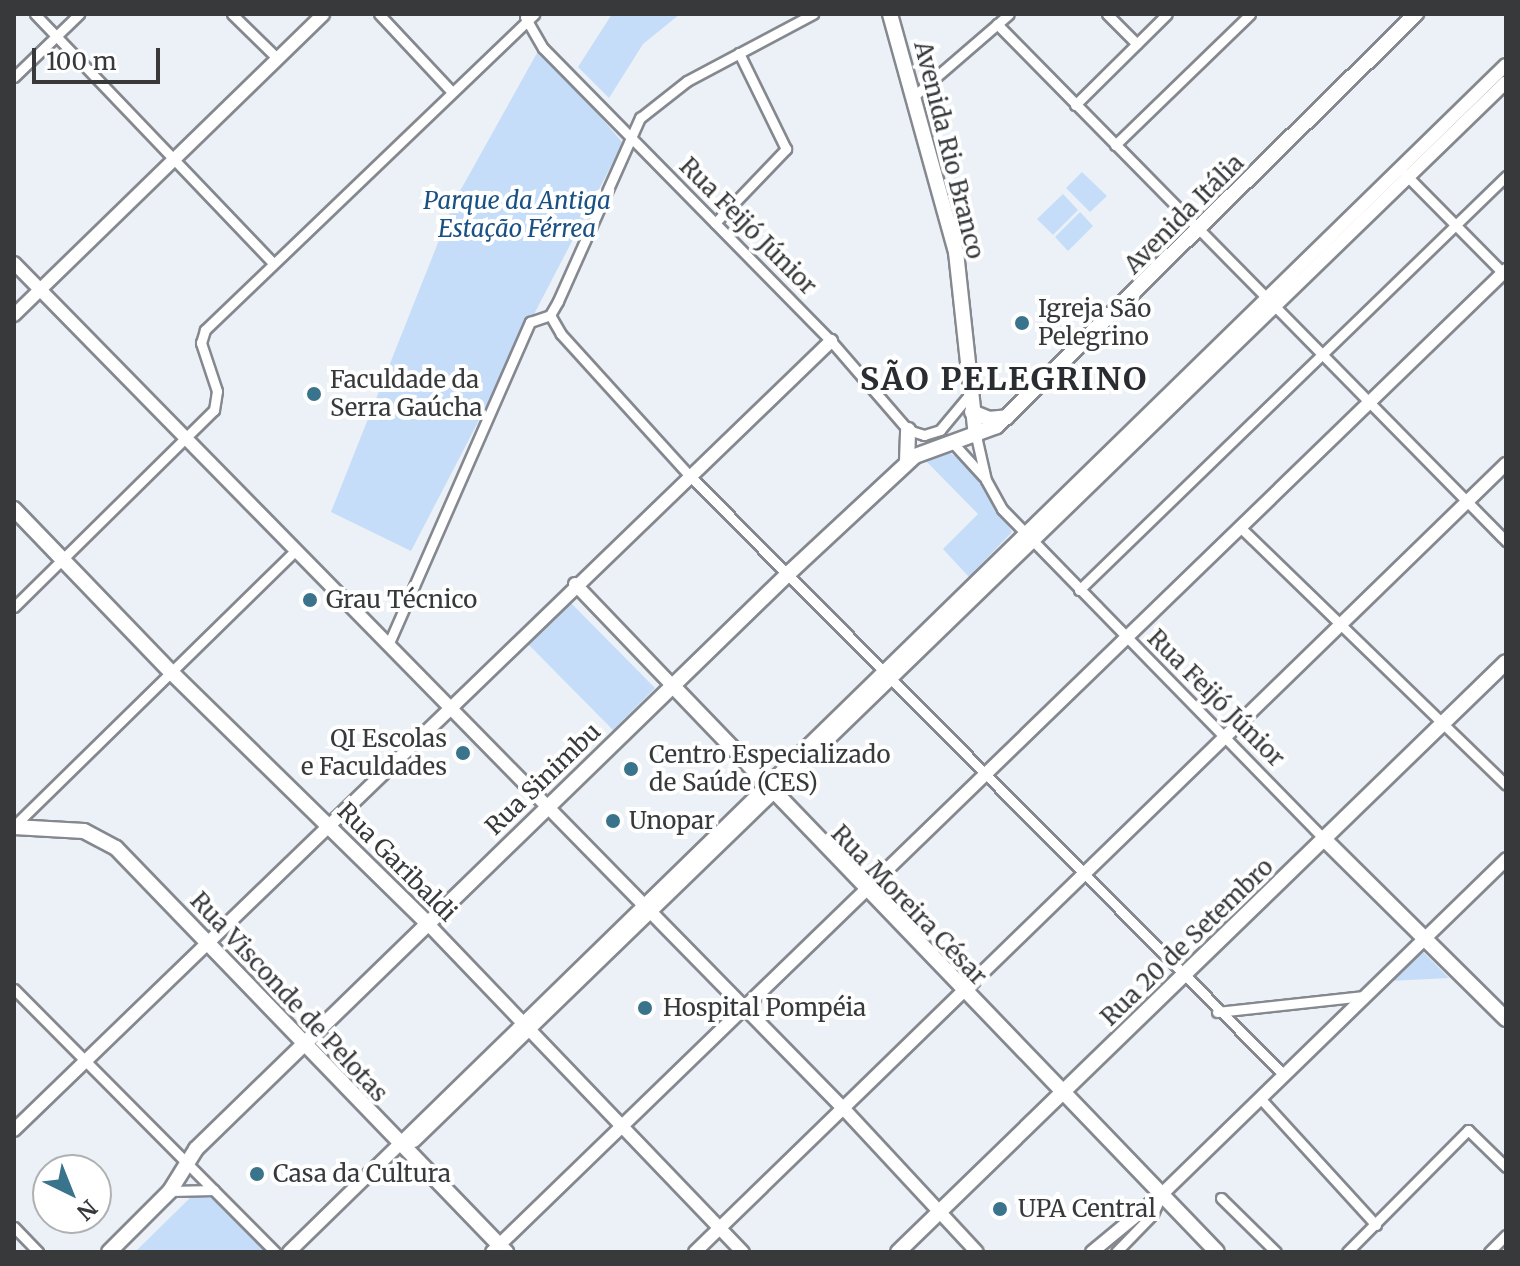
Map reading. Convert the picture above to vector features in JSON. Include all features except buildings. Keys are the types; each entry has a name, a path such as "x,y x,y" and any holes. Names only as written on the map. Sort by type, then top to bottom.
{"main road":[{"name":"Avenida Rio Branco","path":"890,14 956,252 976,436"},
{"name":"Avenida Itália","path":"976,436 1007,417 1199,232 1416,14"},
{"path":"972,412 989,419 1007,417"},
{"path":"907,462 908,430"},
{"name":"Rua Sinimbu","path":"109,1252 170,1191 188,1162 547,806 789,573 907,462 952,442 976,436"},
{"name":"Rua Garibaldi","path":"14,509 171,672 428,924"},
{"name":"Rua 20 de Setembro","path":"898,1252 1506,662"},
{"name":"Rua Moreira César","path":"672,685 865,892 1217,1252"},
{"name":"Rua Visconde de Pelotas","path":"14,827 84,831 105,840 207,942 499,1250"},
{"name":"Rua Feijó Júnior","path":"1324,839 1506,1019"}],"street":[{"path":"35,14 273,263"},
{"path":"14,77 79,14"},
{"path":"232,14 278,59"},
{"path":"14,315 323,14"},
{"path":"379,14 452,92"},
{"path":"389,643 530,322 550,315 640,118 655,103 813,14"},
{"path":"914,96 1009,14"},
{"path":"1107,14 1137,44"},
{"path":"1075,105 1167,14"},
{"path":"1115,145 1250,14"},
{"path":"14,607 187,440 214,410 217,399 201,343 205,330 528,16"},
{"name":"Rua Feijó Júnior","path":"528,16 543,48 831,341 908,430"},
{"path":"997,24 1319,356 1506,541"},
{"path":"715,223 786,149 739,53"},
{"path":"301,1252 402,1147 1504,76"},
{"path":"499,1250 1505,273 1404,173"},
{"path":"1079,590 1506,176"},
{"path":"14,263 844,1109 977,1252"},
{"path":"550,315 561,334 689,475 890,674 1182,977 1284,1075"},
{"path":"14,1130 575,584 831,341"},
{"path":"908,430 935,433 953,419 970,394"},
{"name":"Rua Feijó Júnior","path":"976,436 986,480"},
{"name":"Rua Feijó Júnior","path":"952,442 986,480 1029,538 1324,839"},
{"path":"695,1252 1506,464"},
{"path":"1241,528 1445,721 1506,785"},
{"path":"14,827 295,551"},
{"name":"Rua Moreira César","path":"575,584 672,685"},
{"path":"1092,1252 1161,1195 1506,859"},
{"name":"Rua Garibaldi","path":"428,924 743,1252"},
{"path":"14,989 275,1252"},
{"path":"1217,1012 1364,996"},
{"path":"1260,1098 1376,1225"},
{"path":"1347,1252 1468,1130 1506,1167"},
{"path":"170,1191 214,1190"},
{"path":"1116,1252 1153,1214 1161,1195"},
{"path":"1221,1198 1276,1252"},
{"path":"289,1252 342,1207"},
{"path":"14,1227 38,1252"},
{"path":"1489,1252 1506,1235"}],"green space":[{"path":"612,14 680,14 643,44 609,98 578,67"},
{"name":"Parque da Antiga Estação Férrea","path":"537,53 563,74 623,143 411,551 331,512 455,200"},
{"path":"1082,172 1107,196 1090,212 1066,188"},
{"path":"1063,194 1078,210 1053,235 1037,219"},
{"path":"1080,212 1093,226 1068,251 1055,237"},
{"path":"945,450 969,465 1012,532 969,577 943,549 978,514 925,460"},
{"path":"566,598 655,688 613,730 524,640"},
{"path":"1421,950 1449,978 1389,981"},
{"path":"194,1194 215,1197 268,1252 135,1252"}],"place":[{"name":"Igreja São Pelegrino","path":"1022,323"},
{"name":"Faculdade da Serra Gaúcha","path":"314,394"},
{"name":"Grau Técnico","path":"310,600"},
{"name":"QI Escolas e Faculdades","path":"463,753"},
{"name":"Centro Especializado de Saúde (CES)","path":"631,769"},
{"name":"Unopar","path":"613,821"},
{"name":"Hospital Pompéia","path":"645,1008"},
{"name":"Casa da Cultura","path":"257,1174"},
{"name":"UPA Central","path":"1000,1209"}],"district":[{"name":"SÃO PELEGRINO","path":"1004,379"}]}
